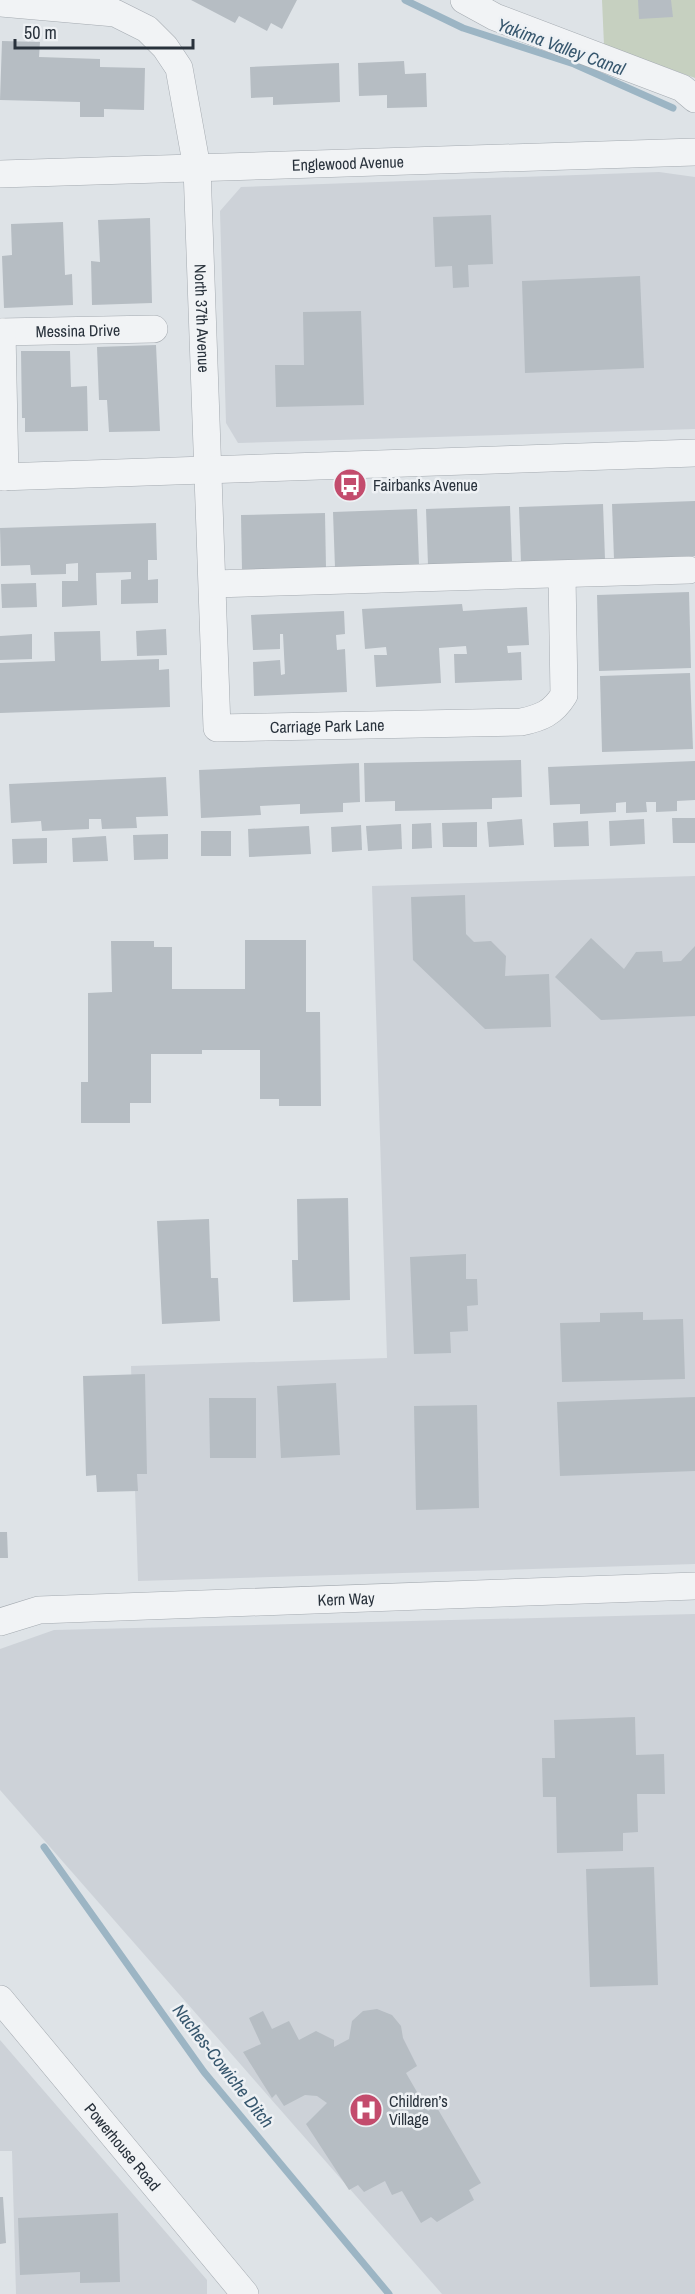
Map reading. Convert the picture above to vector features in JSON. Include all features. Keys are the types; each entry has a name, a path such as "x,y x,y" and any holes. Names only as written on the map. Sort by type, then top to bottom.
{"street":[{"path":"464,0 495,17 682,88 695,99"},
{"name":"North 37th Avenue","path":"0,3 115,13 147,29 165,47 179,68 197,168 209,470"},
{"name":"Englewood Avenue","path":"0,174 695,152"},
{"name":"Messina Drive","path":"2,477 1,332 154,328"},
{"path":"2,477 695,453"},
{"name":"Carriage Park Lane","path":"209,470 217,728 520,722 539,718 554,709 564,695 562,575"},
{"path":"213,584 689,570"},
{"name":"Kern Way","path":"0,1622 39,1610 695,1586"},
{"name":"Powerhouse Road","path":"0,1999 245,2294"}],"shaded area":[{"path":"659,172 695,177 695,429 238,443 226,423 220,211 241,187"},
{"path":"695,876 695,1564 138,1581 131,1366 387,1358 372,886"},
{"path":"695,1614 695,2294 442,2294 0,1790 0,1649 54,1630"},
{"path":"0,2040 207,2280 207,2294 16,2294 12,2151 0,2151"}],"green space":[{"path":"602,0 695,0 695,78 604,45"}],"building":[{"path":"191,0 297,0 282,29 271,23 267,31 239,16 235,23"},
{"path":"638,0 671,0 673,17 639,19"},
{"path":"2,41 40,42 39,57 100,59 100,67 145,68 144,110 104,109 104,117 80,117 80,102 0,100"},
{"path":"404,61 405,74 426,73 427,107 387,108 387,95 359,96 358,63"},
{"path":"339,63 340,102 273,105 273,97 251,98 250,67"},
{"path":"491,215 493,264 468,265 469,287 453,288 452,266 435,267 433,217"},
{"path":"150,218 152,303 92,305 91,261 100,262 98,220"},
{"path":"63,222 65,275 72,274 73,305 4,308 2,256 12,255 11,224"},
{"path":"640,276 644,368 525,373 522,281"},
{"path":"361,311 364,405 276,407 275,365 304,365 303,312"},
{"path":"156,345 160,431 109,432 107,400 99,400 97,347"},
{"path":"21,351 70,351 71,387 87,386 88,431 25,432 25,418 22,418"},
{"path":"695,501 695,556 614,559 612,504"},
{"path":"603,504 605,559 521,562 519,507"},
{"path":"510,506 512,562 428,565 426,509"},
{"path":"417,509 419,565 335,568 333,512"},
{"path":"325,513 326,569 242,571 241,515"},
{"path":"156,523 157,560 148,560 148,580 158,579 158,603 121,604 121,580 131,579 131,572 96,573 97,605 62,607 62,581 78,581 78,563 66,564 66,574 31,575 30,565 1,566 0,528"},
{"path":"36,583 37,607 2,608 1,584"},
{"path":"689,592 691,668 599,671 597,595"},
{"path":"462,604 463,611 527,607 529,645 507,646 508,653 521,652 522,680 455,683 454,654 467,654 466,646 439,648 441,683 376,687 374,655 387,655 386,647 365,649 362,609"},
{"path":"344,611 345,634 336,635 337,650 345,649 347,692 254,696 253,662 280,660 281,675 285,674 283,634 280,634 280,649 253,650 251,615"},
{"path":"166,629 167,655 137,656 136,631"},
{"path":"100,631 101,661 159,659 159,670 169,669 170,707 0,713 0,663 55,661 54,632"},
{"path":"32,634 32,659 0,660 0,636"},
{"path":"690,673 693,749 602,752 600,676"},
{"path":"521,760 522,797 492,798 492,809 395,811 395,801 365,802 364,763"},
{"path":"695,761 695,800 677,801 677,811 656,812 656,802 646,802 647,812 626,813 626,802 616,803 616,812 580,814 580,804 550,805 548,767"},
{"path":"359,763 360,802 343,803 343,812 300,814 300,804 260,806 261,815 201,818 199,770"},
{"path":"166,777 168,816 136,817 137,828 102,829 101,819 89,819 89,829 42,831 41,821 11,823 9,784"},
{"path":"672,818 695,818 695,843 673,843"},
{"path":"522,819 524,845 489,847 487,822"},
{"path":"644,819 645,844 610,846 609,821"},
{"path":"588,821 589,846 554,847 553,823"},
{"path":"477,822 477,847 443,847 442,823"},
{"path":"431,823 432,848 412,849 412,824"},
{"path":"401,824 402,849 368,851 366,826"},
{"path":"361,825 362,850 332,852 331,827"},
{"path":"309,826 311,854 249,857 248,829"},
{"path":"201,831 231,831 231,856 201,856"},
{"path":"168,834 168,859 134,860 133,835"},
{"path":"106,836 108,861 73,862 72,838"},
{"path":"47,838 47,863 13,864 12,839"},
{"path":"465,895 466,934 474,942 491,941 506,956 505,976 549,974 551,1027 485,1029 413,960 411,897"},
{"path":"591,938 624,969 636,952 662,951 663,962 681,961 695,946 695,1016 601,1020 555,977"},
{"path":"245,940 306,940 306,1012 320,1012 321,1106 279,1106 279,1099 260,1099 260,1050 202,1050 202,1054 151,1054 151,1103 130,1103 130,1123 81,1123 81,1082 88,1082 88,993 112,992 111,941 154,941 154,947 172,947 172,989 245,989"},
{"path":"348,1198 350,1300 293,1302 292,1260 298,1260 297,1199"},
{"path":"209,1219 211,1278 218,1278 220,1321 162,1324 157,1221"},
{"path":"466,1254 466,1279 477,1279 478,1305 467,1306 468,1331 450,1332 451,1353 414,1354 410,1257"},
{"path":"643,1312 643,1320 683,1319 685,1379 562,1382 560,1323 600,1322 600,1313"},
{"path":"145,1374 147,1474 137,1474 138,1491 97,1492 96,1475 86,1476 83,1376"},
{"path":"336,1383 340,1455 281,1458 277,1386"},
{"path":"695,1397 695,1471 560,1476 557,1402"},
{"path":"209,1398 256,1398 256,1458 210,1458"},
{"path":"477,1405 479,1508 416,1510 414,1406"},
{"path":"0,1532 7,1532 8,1558 0,1558"},
{"path":"635,1717 636,1755 664,1754 665,1794 637,1794 638,1832 623,1833 623,1851 557,1853 556,1797 543,1797 542,1758 555,1758 554,1720"},
{"path":"654,1867 658,1985 590,1987 586,1869"},
{"path":"377,2009 392,2015 401,2026 403,2038 417,2066 406,2073 428,2111 436,2106 481,2183 469,2190 474,2200 437,2222 431,2217 421,2223 402,2191 392,2195 385,2181 364,2192 358,2185 349,2190 306,2124 327,2103 317,2096 305,2095 284,2106 276,2094 272,2098 243,2052 261,2044 249,2018 263,2011 272,2029 289,2021 299,2040 316,2031 334,2040 334,2047 349,2039 352,2021 363,2011"},
{"path":"0,2197 3,2197 6,2243 0,2244"},
{"path":"118,2213 120,2282 80,2283 80,2272 20,2275 18,2218"}],"waterway":[{"name":"Yakima Valley Canal","path":"405,0 463,28 574,64 673,108"},
{"name":"Naches-Cowiche Ditch","path":"44,1847 204,2072 389,2294"}],"place":[{"name":"Fairbanks Avenue","path":"350,485"},
{"name":"Children’s Village","path":"366,2110"}]}
